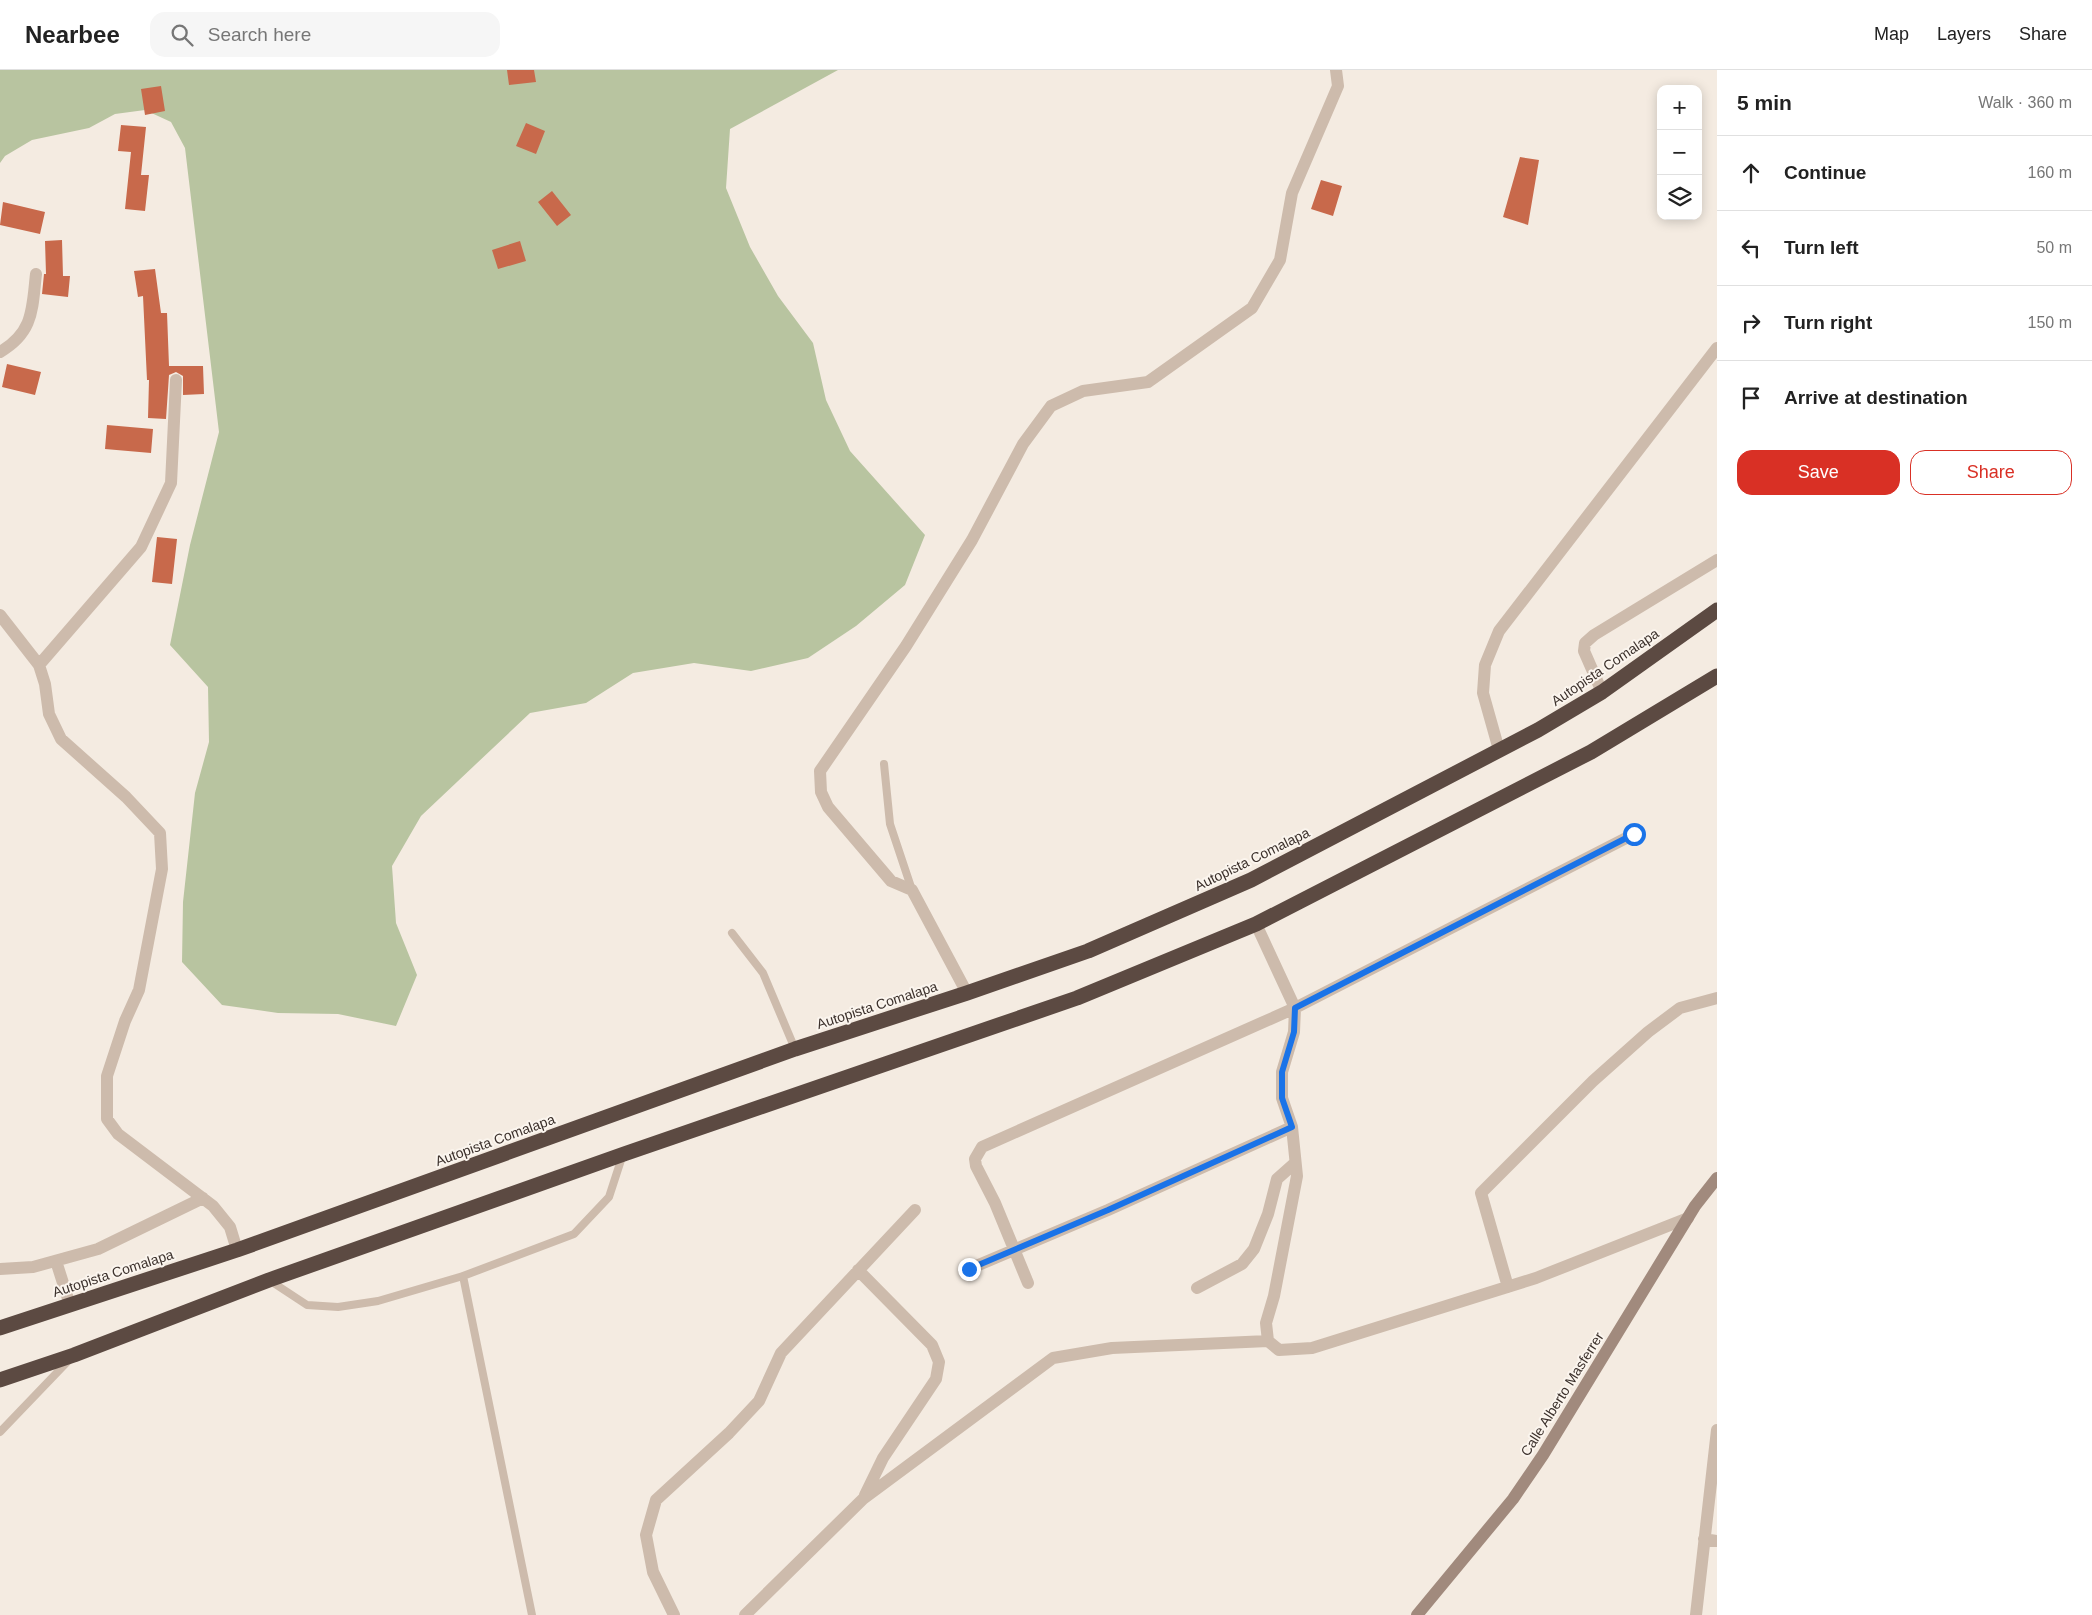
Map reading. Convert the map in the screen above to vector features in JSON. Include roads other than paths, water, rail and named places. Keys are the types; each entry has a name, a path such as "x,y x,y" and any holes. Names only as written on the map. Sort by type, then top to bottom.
{"highway":[{"name":"Autopista Comalapa","path":"0,1328 236,1250 795,1049 1088,951 1251,880 1538,730 1602,692 1717,610"},
{"path":"0,1380 74,1355 269,1280 624,1154 1077,998 1256,924 1591,752 1717,676"}],"main road":[{"name":"Calle Alberto Masferrer","path":"1417,1615 1513,1498 1543,1455 1688,1218 1717,1178"}],"street":[{"path":"967,993 912,890 890,881 828,807 821,792 820,771 906,646 972,540 1023,444 1051,406 1083,391 1148,382 1252,308 1280,260 1292,193 1338,86 1336,70"},
{"path":"0,352 24,333 32,317 36,274"},
{"path":"1499,750 1484,693 1485,665 1499,631 1717,348"},
{"path":"39,664 141,547 145,539 171,483 176,380"},
{"path":"1602,692 1584,651 1585,644 1594,635 1717,560"},
{"path":"0,614 39,664 45,684 49,714 61,739 126,797 160,833 162,869 152,925 139,990 125,1021 107,1076 106,1119 118,1134 213,1206 230,1228 236,1250"},
{"path":"1028,1283 976,1166 974,1159 982,1148 1295,1008 1634,834"},
{"path":"1256,924 1295,1008 1294,1032 1282,1072 1282,1098 1292,1127 1297,1176 1274,1296 1266,1323 1268,1341"},
{"path":"1508,1286 1481,1193 1594,1081 1648,1032 1680,1008 1717,998"},
{"path":"969,1269 1292,1127"},
{"path":"1197,1288 1242,1264 1254,1249 1268,1214 1277,1179 1295,1163"},
{"path":"0,1269 34,1267 98,1249 203,1198"},
{"path":"674,1615 653,1572 646,1535 656,1500 728,1433 758,1400 781,1353 915,1210"},
{"path":"745,1615 863,1499 1053,1358 1112,1348 1268,1341 1279,1350 1312,1348 1536,1278 1688,1218"},
{"path":"56,1261 70,1304"},
{"path":"858,1270 932,1345 939,1362 936,1379 883,1458 863,1499"},
{"path":"1696,1615 1711,1540 1717,1430"}],"lane":[{"path":"884,764 890,824 912,890"},
{"path":"732,933 763,973 795,1049"},
{"path":"269,1280 307,1305 338,1307 378,1301 463,1276 574,1234 609,1197 624,1154"},
{"path":"463,1276 532,1615"},
{"path":"0,1432 74,1355"}]}
